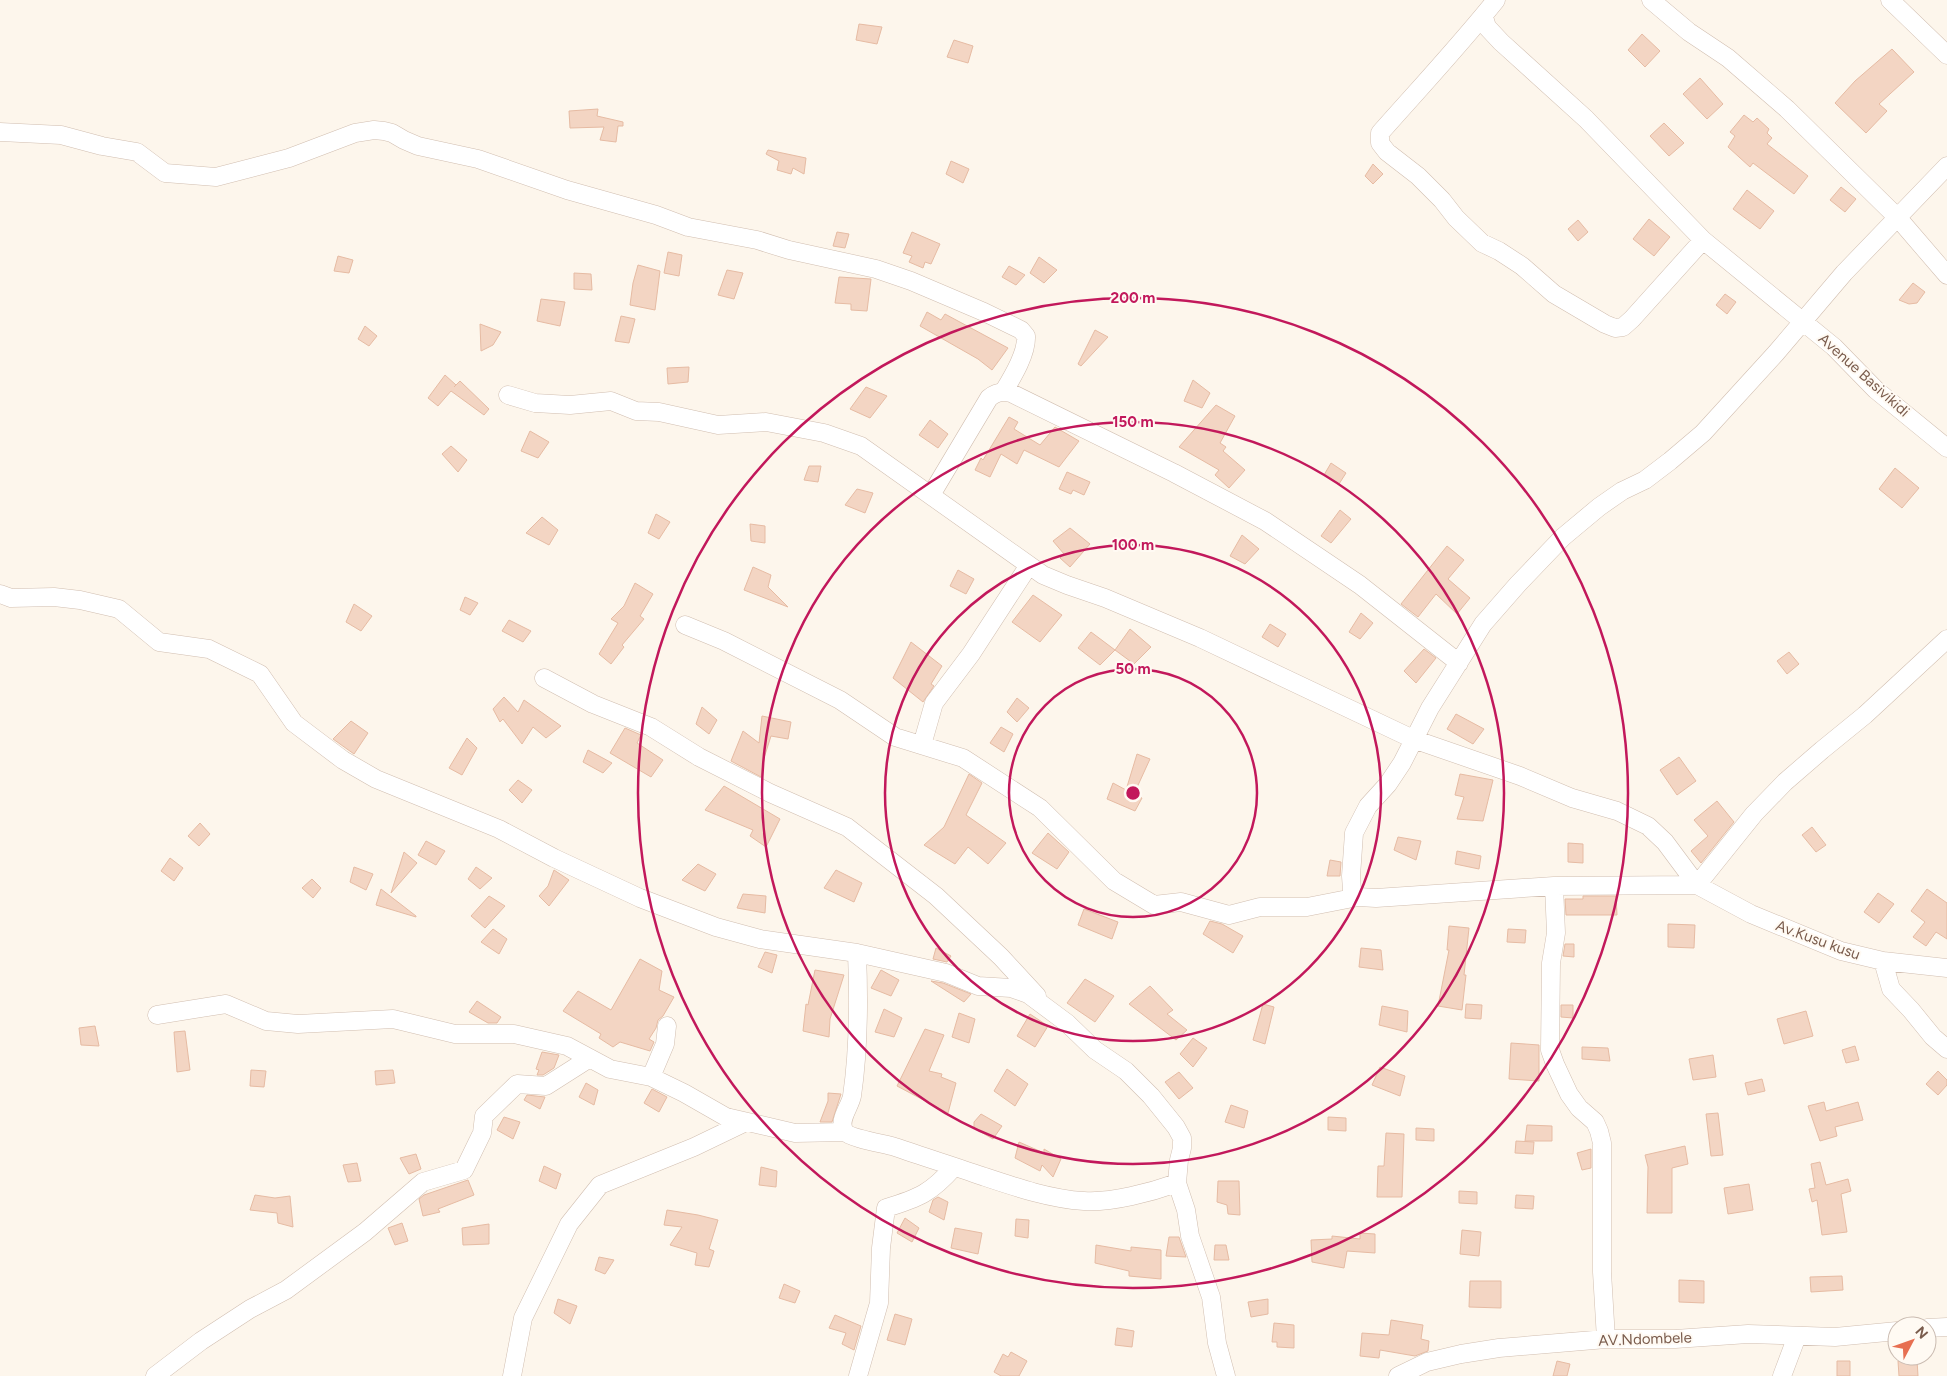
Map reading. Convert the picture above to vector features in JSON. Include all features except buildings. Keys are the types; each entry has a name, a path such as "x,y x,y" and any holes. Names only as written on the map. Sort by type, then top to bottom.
{"street":[{"path":"1496,0 1484,17 1380,133 1380,143 1387,152 1418,176 1442,200 1456,218 1482,243 1522,266 1554,294 1615,328 1623,326 1632,319 1703,240"},
{"path":"1651,0 1689,32 1728,58 1780,103 1898,218 1947,275"},
{"path":"1890,0 1947,55"},
{"name":"Avenue Basivikidi","path":"1484,17 1487,27 1501,42 1586,119 1703,240 1834,347 1876,390 1947,448"},
{"path":"0,132 61,135 102,146 137,152 165,173 216,177 289,158 355,133 374,130 392,133 418,146 478,159 567,190 656,215 688,227 757,240 789,250 876,268 949,296 1021,330 1026,336 1026,343 1004,391"},
{"path":"1358,897 1352,890 1351,876 1354,833 1368,806 1388,784 1402,763 1413,739 1483,624 1563,537 1599,507 1658,470 1703,433 1804,322 1844,274 1947,166"},
{"path":"931,495 981,409 994,393 1004,391 1022,398 1174,473 1265,521 1360,585 1459,663"},
{"path":"508,396 535,403 570,406 611,401 636,411 659,412 718,425 766,422 824,433 861,446 1044,575 1105,598 1200,638 1413,739 1520,776 1572,798 1618,810 1648,826 1665,842 1697,885"},
{"path":"922,745 934,703 971,654 1029,565"},
{"path":"0,594 11,598 80,600 120,609 159,642 209,649 260,674 294,723 343,760 376,778 498,830 640,898 716,927 760,939 857,953 946,973 978,986 1011,988 1028,994 1051,1011 1095,1050 1126,1072 1151,1096 1176,1127 1182,1138 1177,1183 1186,1210 1190,1236 1212,1297 1217,1343 1226,1376"},
{"path":"685,624 724,640 832,696 895,737 963,758 1040,808 1114,881 1154,905 1181,902 1229,915 1260,908 1307,907 1358,897 1376,898 1554,886 1697,885"},
{"path":"1697,885 1754,814 1785,782 1865,715 1947,639"},
{"path":"544,678 593,704 651,727 699,758 770,793 847,827 936,896 1001,957 1051,1011"},
{"name":"Av.Kusu kusu","path":"1697,885 1751,914 1841,951 1883,961 1947,968"},
{"path":"1554,886 1556,933 1551,963 1550,1050 1569,1094 1579,1108 1594,1122 1599,1131 1602,1144 1602,1272 1606,1339"},
{"path":"844,1132 845,1112 851,1102 857,1063 859,1010 857,953"},
{"path":"1883,961 1891,989 1917,1016 1933,1037 1947,1049"},
{"path":"157,1015 226,1004 266,1021 298,1024 393,1019 455,1034 514,1034 567,1046 610,1069 651,1077 726,1117 795,1133 844,1132 853,1138 878,1142 1017,1188 1068,1200 1087,1201 1150,1192 1177,1183"},
{"path":"651,1077 665,1044 667,1026"},
{"path":"155,1376 250,1309 286,1290 365,1232 423,1182 464,1170 482,1133 484,1116 517,1084 546,1086 590,1058"},
{"path":"512,1376 523,1318 570,1224 600,1185 694,1147 746,1122"},
{"path":"858,1376 879,1304 881,1248 886,1208 916,1199 940,1183 954,1166"},
{"name":"AV.Ndombele","path":"1398,1376 1427,1362 1499,1348 1606,1339 1675,1339 1748,1334 1835,1337 1887,1332"},
{"path":"1782,1376 1797,1336"}]}
